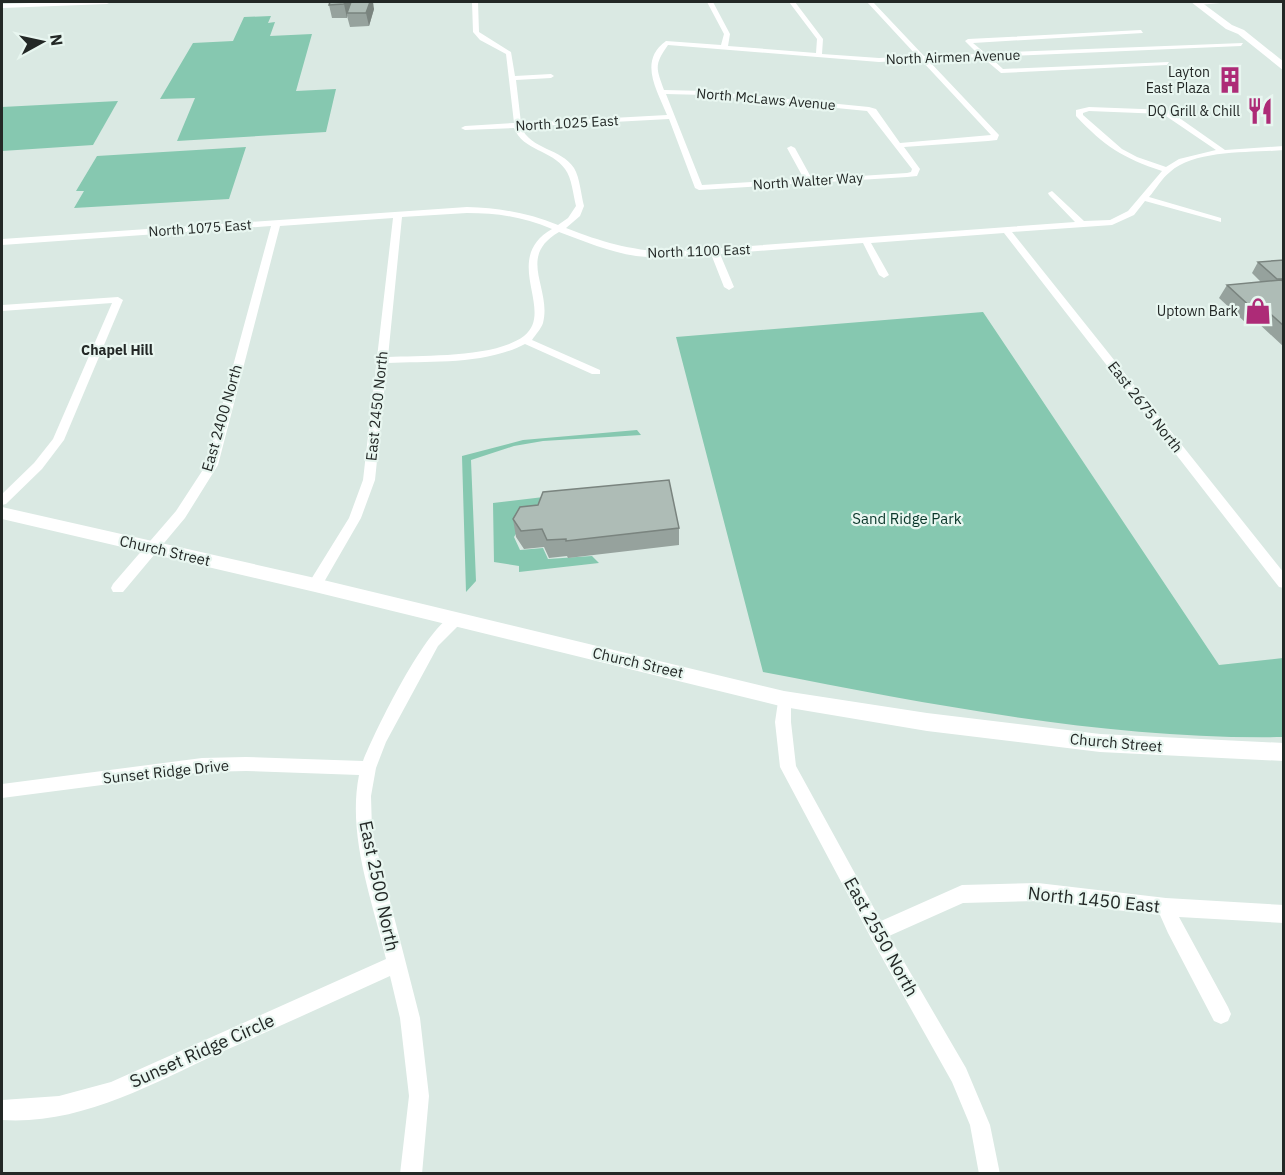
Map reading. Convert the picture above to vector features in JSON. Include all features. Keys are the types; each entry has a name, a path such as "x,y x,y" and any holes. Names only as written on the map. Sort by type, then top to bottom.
{"main road":[{"path":"1197,2 1229,27 1241,32 1282,75"},
{"path":"1229,27 1227,32 1240,44 1282,75"}],"street":[{"path":"2,6 107,2"},
{"path":"382,360 480,353 506,349 525,340 536,329 539,316 533,253 538,242 576,217 579,212 580,206 574,177 564,162 523,139 516,126 509,53 479,36 476,31 475,2"},
{"path":"710,2 727,34 724,48"},
{"path":"792,2 820,39 819,56"},
{"path":"870,2 995,135 994,138 898,145"},
{"path":"1197,2 1228,2"},
{"path":"1133,23 1141,32 1167,63 1001,71 968,41 1141,32"},
{"path":"1072,28 1080,35"},
{"path":"1008,32 1016,38"},
{"name":"North Airmen Avenue","path":"662,92 653,70 653,63 666,43 879,60 924,60 1240,44"},
{"path":"511,78 551,76"},
{"path":"662,92 670,117"},
{"name":"North McLaws Avenue","path":"662,92 705,93 869,109 898,145"},
{"path":"1223,152 1165,112 1089,109 1079,112 1080,116 1119,150 1134,159 1167,170 1190,158 1223,152 1284,148"},
{"name":"North 1025 East","path":"465,128 670,117"},
{"name":"North Walter Way","path":"670,117 699,188 907,175 917,172 898,145"},
{"path":"791,148 809,181"},
{"name":"North 1100 East","path":"398,215 467,210 501,211 561,227 602,245 636,253 668,255 1112,222 1131,213 1167,170"},
{"path":"1052,193 1082,225"},
{"path":"1144,198 1218,220"},
{"name":"North 1075 East","path":"2,242 398,215"},
{"name":"East 2450 North","path":"315,585 355,518 369,480 398,215"},
{"name":"East 2400 North","path":"118,588 194,498 212,465 276,223"},
{"name":"East 2675 North","path":"1007,231 1284,583"},
{"path":"866,241 884,275"},
{"path":"715,252 729,287"},
{"path":"2,308 118,300 58,440 38,466 2,501"},
{"path":"525,340 596,372"},
{"name":"Church Street","path":"2,513 315,585 784,699 927,722 1100,743 1284,752"},
{"name":"East 2500 North","path":"411,1173 419,1096 410,1018 364,831 363,796 368,768 379,740 434,642 454,620"},
{"name":"East 2550 North","path":"784,699 784,733 788,767 877,932 959,1075 980,1125 990,1173"},
{"name":"Sunset Ridge Drive","path":"2,791 202,765 368,768"},
{"name":"North 1450 East","path":"877,932 962,894 1038,892 1166,907 1284,915"},
{"path":"1166,907 1173,927 1221,1014"},
{"name":"Sunset Ridge Circle","path":"2,1110 40,1111 72,1105 113,1091 395,964"}],"green space":[{"path":"271,16 268,23 275,22 270,36 312,34 296,91 336,89 326,132 177,141 195,98 160,99 193,43 233,41 244,17"},
{"path":"118,101 93,145 2,151 2,107"},
{"path":"246,147 229,199 74,208 84,191 76,191 97,156"},
{"name":"Sand Ridge Park","path":"983,312 1219,665 1283,658 1283,737 1152,733 1022,718 763,672 676,337"},
{"path":"637,430 641,435 543,441 514,446 471,460 476,581 466,592 462,456 523,440"},
{"path":"577,493 522,524 514,537 520,550 543,548 548,559 592,556 599,563 519,572 519,566 494,562 493,503"}],"building":[{"path":"330,2 345,2 329,5"},
{"path":"351,2 370,2 366,13 347,13"},
{"path":"1284,260 1284,279 1277,279 1258,262"},
{"path":"1281,280 1284,282 1284,326 1265,309 1254,310 1227,285"},
{"path":"669,480 679,528 566,541 566,539 547,540 542,529 521,531 513,519 520,507 538,505 543,492"}],"place":[{"name":"Layton East Plaza","path":"1230,80"},
{"name":"DQ Grill & Chill","path":"1260,111"},
{"name":"Uptown Bark","path":"1258,311"}],"district":[{"name":"Chapel Hill","path":"117,350"}]}
